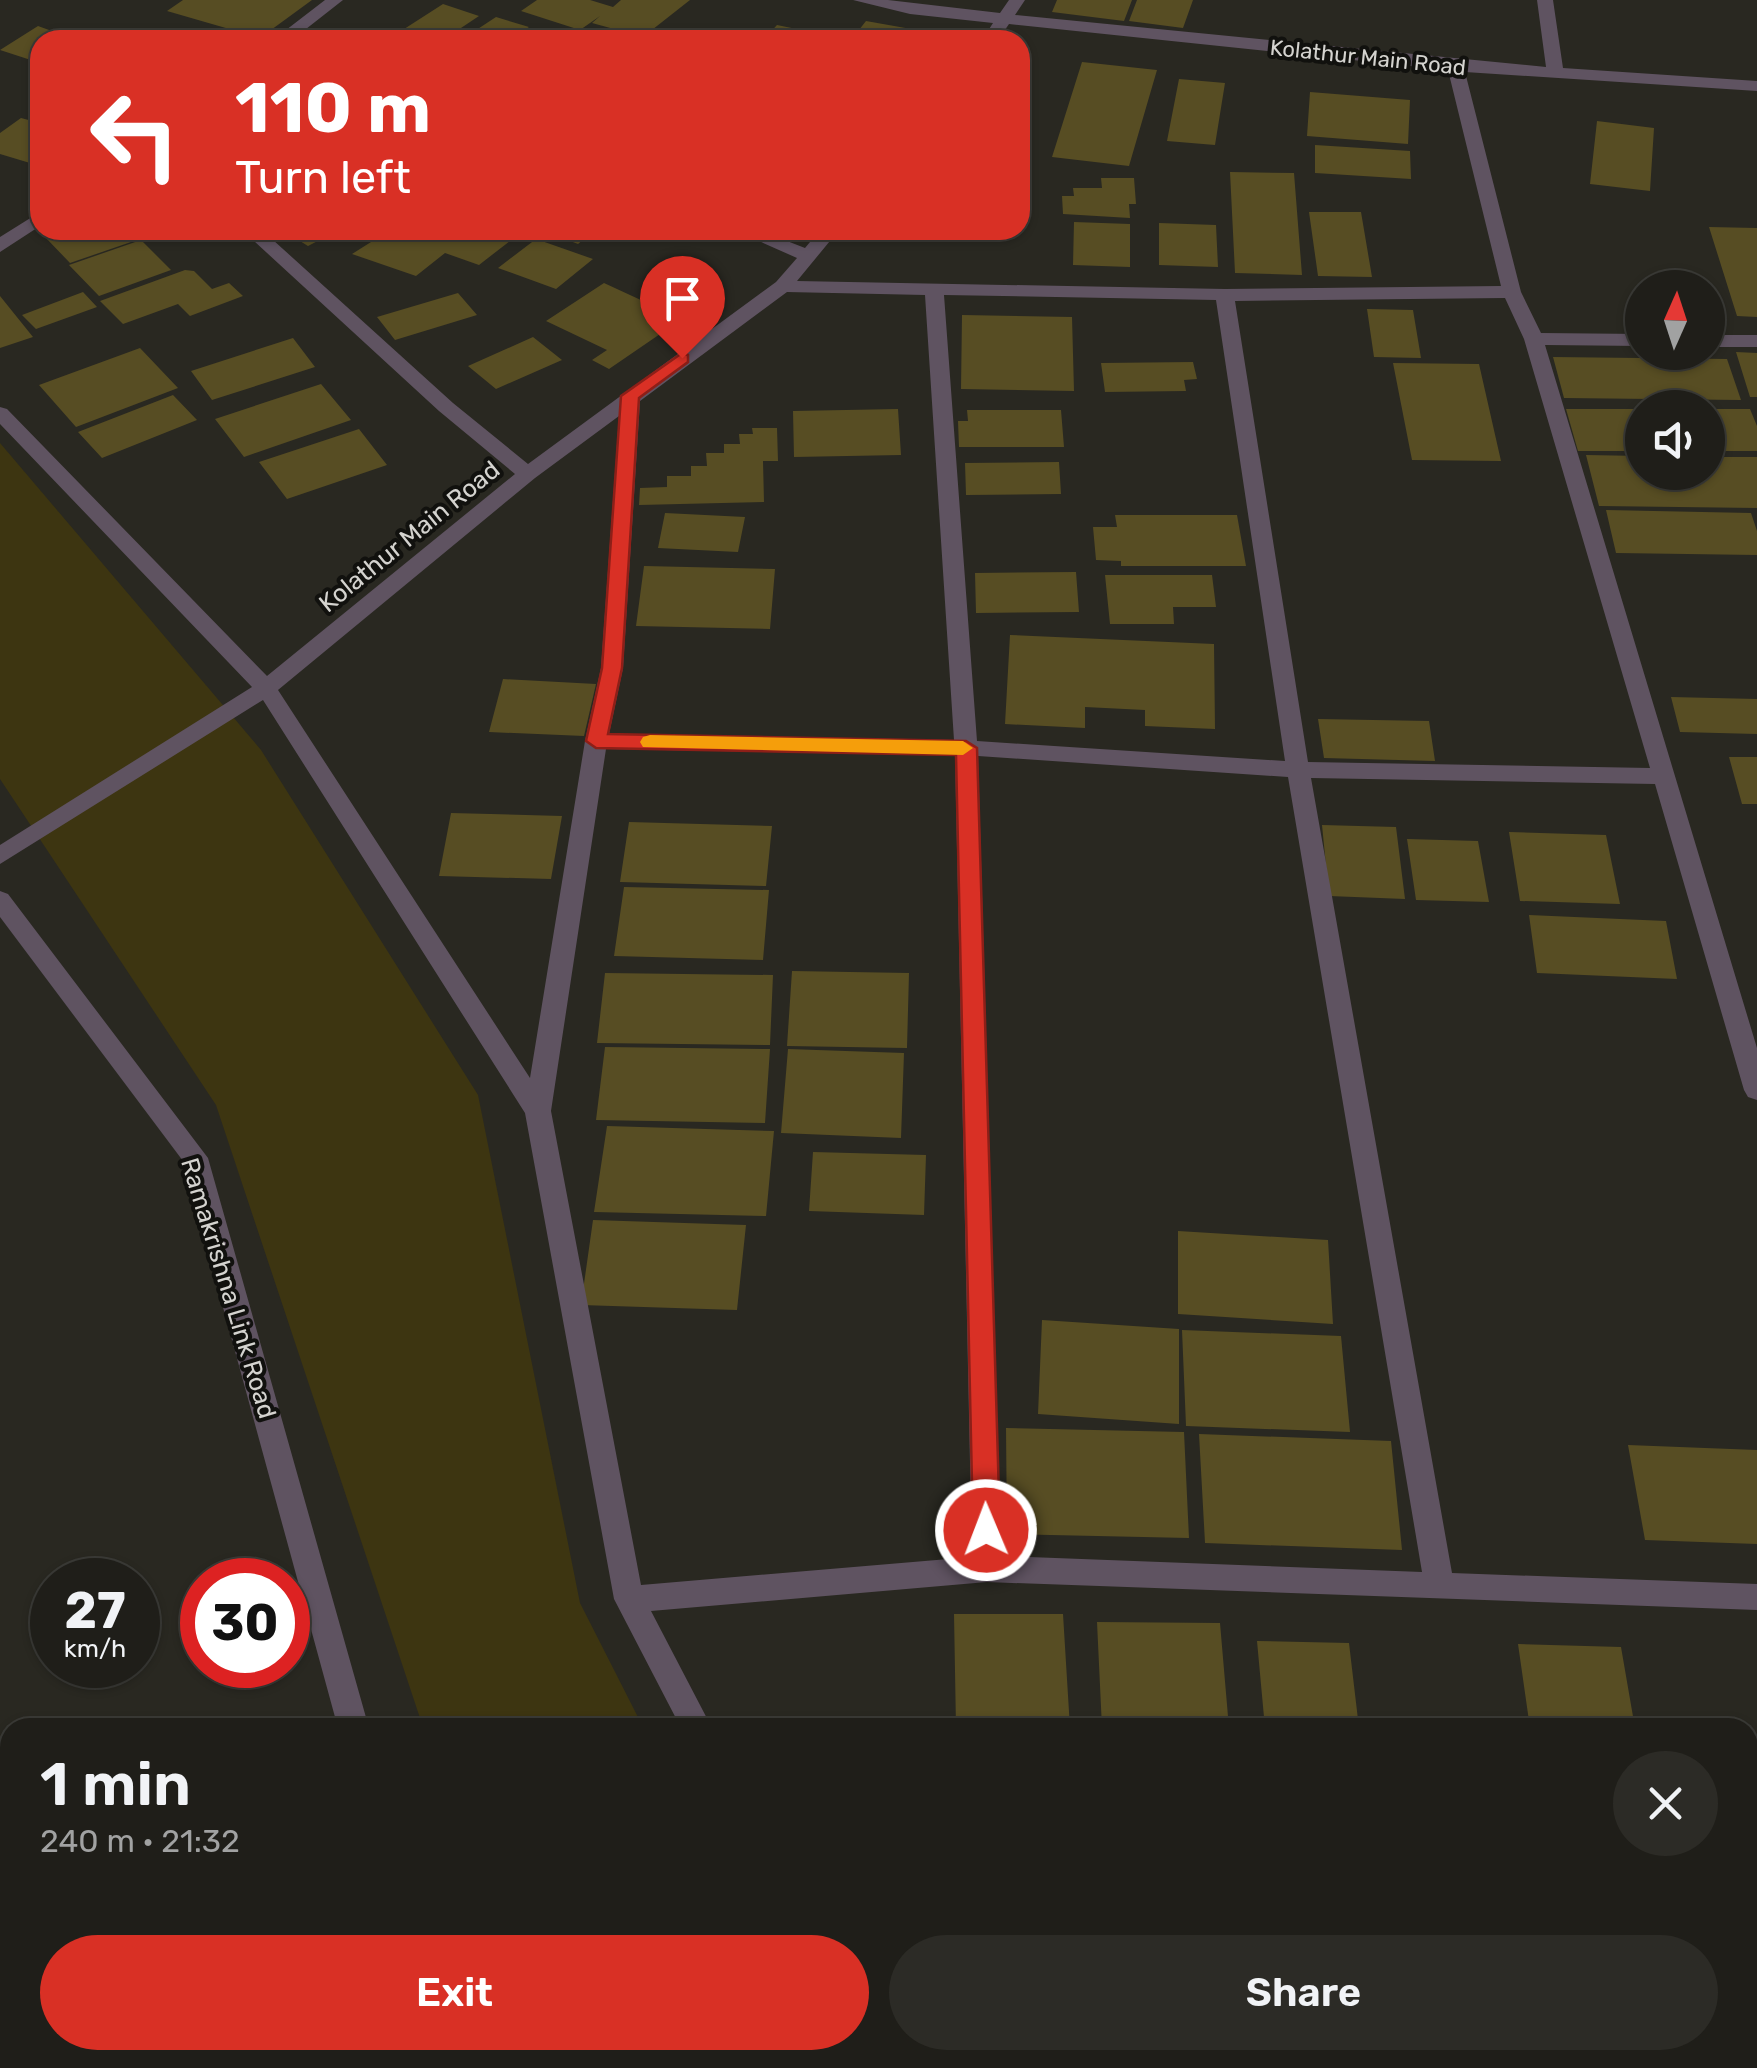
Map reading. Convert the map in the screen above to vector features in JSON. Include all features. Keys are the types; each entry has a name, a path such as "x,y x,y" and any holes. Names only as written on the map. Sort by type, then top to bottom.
{"street":[{"path":"296,30 336,0"},
{"name":"Kolathur Main Road","path":"861,0 1455,66 1757,86"},
{"path":"998,30 1017,0"},
{"path":"1544,0 1555,74"},
{"path":"1455,66 1512,292 1534,340 1661,776 1755,1074"},
{"path":"0,246 30,224"},
{"path":"261,240 446,408 528,474"},
{"path":"767,240 808,256"},
{"name":"Kolathur Main Road","path":"0,856 266,688 528,474 783,286 822,240"},
{"path":"783,286 1225,295 1512,292"},
{"path":"934,287 966,748 987,1568"},
{"path":"1225,295 1298,770 1439,1586"},
{"path":"1534,340 1625,340"},
{"path":"1725,340 1757,341"},
{"path":"630,396 612,668 596,741 538,1111 630,1599 693,1718"},
{"path":"0,413 266,688 538,1111"},
{"path":"596,741 966,748 1298,770 1661,776"},
{"name":"Ramakrishna Link Road","path":"0,900 195,1158 351,1718"},
{"path":"630,1599 987,1568 1757,1598"}],"shaded area":[{"path":"0,443 261,750 478,1095 580,1603 638,1718 420,1718 216,1105 0,779"}],"building":[{"path":"183,0 312,0 271,30 232,30 167,11"},
{"path":"537,0 590,0 613,7 621,0 690,0 652,30 618,30 592,23 600,16 580,30 521,11"},
{"path":"1057,0 1132,0 1124,21 1052,12"},
{"path":"1137,0 1193,0 1183,28 1129,21"},
{"path":"443,4 479,16 458,30 403,30"},
{"path":"496,17 529,27 525,30 476,30"},
{"path":"866,21 917,30 859,30"},
{"path":"777,25 801,30 772,30"},
{"path":"30,31 30,60 0,50"},
{"path":"1082,62 1157,70 1129,166 1052,157"},
{"path":"1179,79 1225,83 1215,145 1167,141"},
{"path":"1310,92 1410,100 1408,144 1307,136"},
{"path":"21,118 30,120 30,163 0,154 0,133"},
{"path":"1597,121 1654,128 1650,191 1590,184"},
{"path":"1315,145 1410,151 1411,179 1315,173"},
{"path":"1230,172 1294,173 1302,275 1235,273"},
{"path":"1101,178 1134,178 1136,204 1129,204 1130,218 1063,214 1062,196 1074,196 1073,188 1102,188"},
{"path":"1309,212 1361,212 1372,277 1318,276"},
{"path":"1074,222 1130,224 1130,267 1073,265"},
{"path":"1159,223 1216,225 1218,267 1159,265"},
{"path":"1709,227 1757,228 1757,317 1737,316"},
{"path":"48,240 137,240 70,263"},
{"path":"141,240 171,270 99,296 69,265"},
{"path":"298,240 320,240 308,246"},
{"path":"374,240 511,240 479,265 445,253 416,276 352,254"},
{"path":"535,240 593,259 556,289 498,268"},
{"path":"185,270 194,271 212,289 229,283 243,296 190,316 178,304 123,324 100,301"},
{"path":"604,283 682,319 609,369 592,360 607,350 546,321"},
{"path":"83,292 97,307 36,329 22,315"},
{"path":"458,293 477,315 395,340 377,317"},
{"path":"0,296 33,337 0,348"},
{"path":"1367,309 1413,310 1421,358 1374,357"},
{"path":"962,315 1072,317 1074,391 961,389"},
{"path":"533,337 562,360 496,389 468,366"},
{"path":"293,338 315,367 212,400 191,371"},
{"path":"140,348 178,388 76,427 39,385"},
{"path":"1736,352 1757,353 1757,397 1750,397"},
{"path":"1553,357 1625,358 1625,370 1725,370 1727,359 1741,400 1725,400 1725,390 1625,390 1625,399 1564,398"},
{"path":"1193,362 1197,379 1184,380 1186,391 1105,392 1101,363"},
{"path":"1393,363 1479,364 1501,461 1412,460"},
{"path":"321,384 351,420 244,457 215,419"},
{"path":"173,395 197,420 102,458 78,432"},
{"path":"898,409 901,455 794,457 793,411"},
{"path":"1566,409 1625,409 1625,451 1578,451"},
{"path":"1725,409 1750,409 1757,426 1757,451 1725,451"},
{"path":"967,410 1061,410 1064,447 959,447 958,421 968,421"},
{"path":"752,428 777,428 778,461 763,461 764,502 639,505 640,488 667,487 667,476 691,476 691,466 707,466 706,453 724,453 724,444 740,444 739,434 753,434"},
{"path":"359,429 387,465 287,499 259,462"},
{"path":"1586,455 1625,456 1625,490 1725,490 1725,457 1757,457 1757,508 1599,506"},
{"path":"1059,462 1061,494 966,495 965,463"},
{"path":"1606,510 1751,513 1757,531 1757,555 1616,553"},
{"path":"665,513 745,517 738,552 658,548"},
{"path":"1115,515 1237,515 1246,566 1121,566 1121,561 1096,560 1093,527 1117,527"},
{"path":"644,566 775,569 770,629 636,626"},
{"path":"1076,572 1079,612 976,613 975,573"},
{"path":"1105,575 1212,575 1216,607 1173,607 1174,624 1110,624"},
{"path":"1010,635 1214,644 1215,729 1145,726 1145,710 1085,707 1085,728 1005,724"},
{"path":"503,679 596,684 584,736 489,732"},
{"path":"1671,697 1757,699 1757,734 1680,732"},
{"path":"1318,719 1429,721 1435,761 1324,758"},
{"path":"1729,757 1757,757 1757,804 1742,804"},
{"path":"451,813 562,816 551,879 439,876"},
{"path":"629,822 772,826 766,886 620,882"},
{"path":"1322,825 1396,827 1405,899 1329,896"},
{"path":"1509,832 1606,835 1620,904 1520,901"},
{"path":"1407,839 1478,841 1489,902 1416,900"},
{"path":"624,887 769,890 763,960 614,956"},
{"path":"1529,915 1666,921 1677,979 1537,973"},
{"path":"792,971 909,973 907,1048 787,1046"},
{"path":"605,973 773,975 770,1045 597,1043"},
{"path":"605,1047 770,1049 765,1123 596,1120"},
{"path":"788,1049 904,1053 901,1138 781,1133"},
{"path":"607,1126 774,1131 766,1216 594,1212"},
{"path":"813,1152 926,1155 924,1215 809,1211"},
{"path":"593,1220 746,1225 737,1310 581,1305"},
{"path":"1178,1231 1328,1240 1333,1324 1178,1314"},
{"path":"1042,1320 1179,1329 1179,1424 1038,1414"},
{"path":"1182,1330 1341,1336 1350,1432 1186,1426"},
{"path":"1006,1428 1184,1432 1189,1538 1007,1534"},
{"path":"1199,1434 1391,1441 1402,1550 1205,1543"},
{"path":"1628,1445 1757,1450 1757,1544 1645,1540"},
{"path":"954,1614 1063,1614 1069,1718 956,1718"},
{"path":"1097,1622 1220,1623 1228,1718 1102,1718"},
{"path":"1257,1641 1349,1643 1358,1718 1264,1718"},
{"path":"1518,1644 1621,1647 1633,1718 1529,1718"}],"slow traffic":[{"path":"650,742 963,748"}],"route":[{"path":"682,358 630,396 612,668 596,741 966,748 986,1530"}]}
